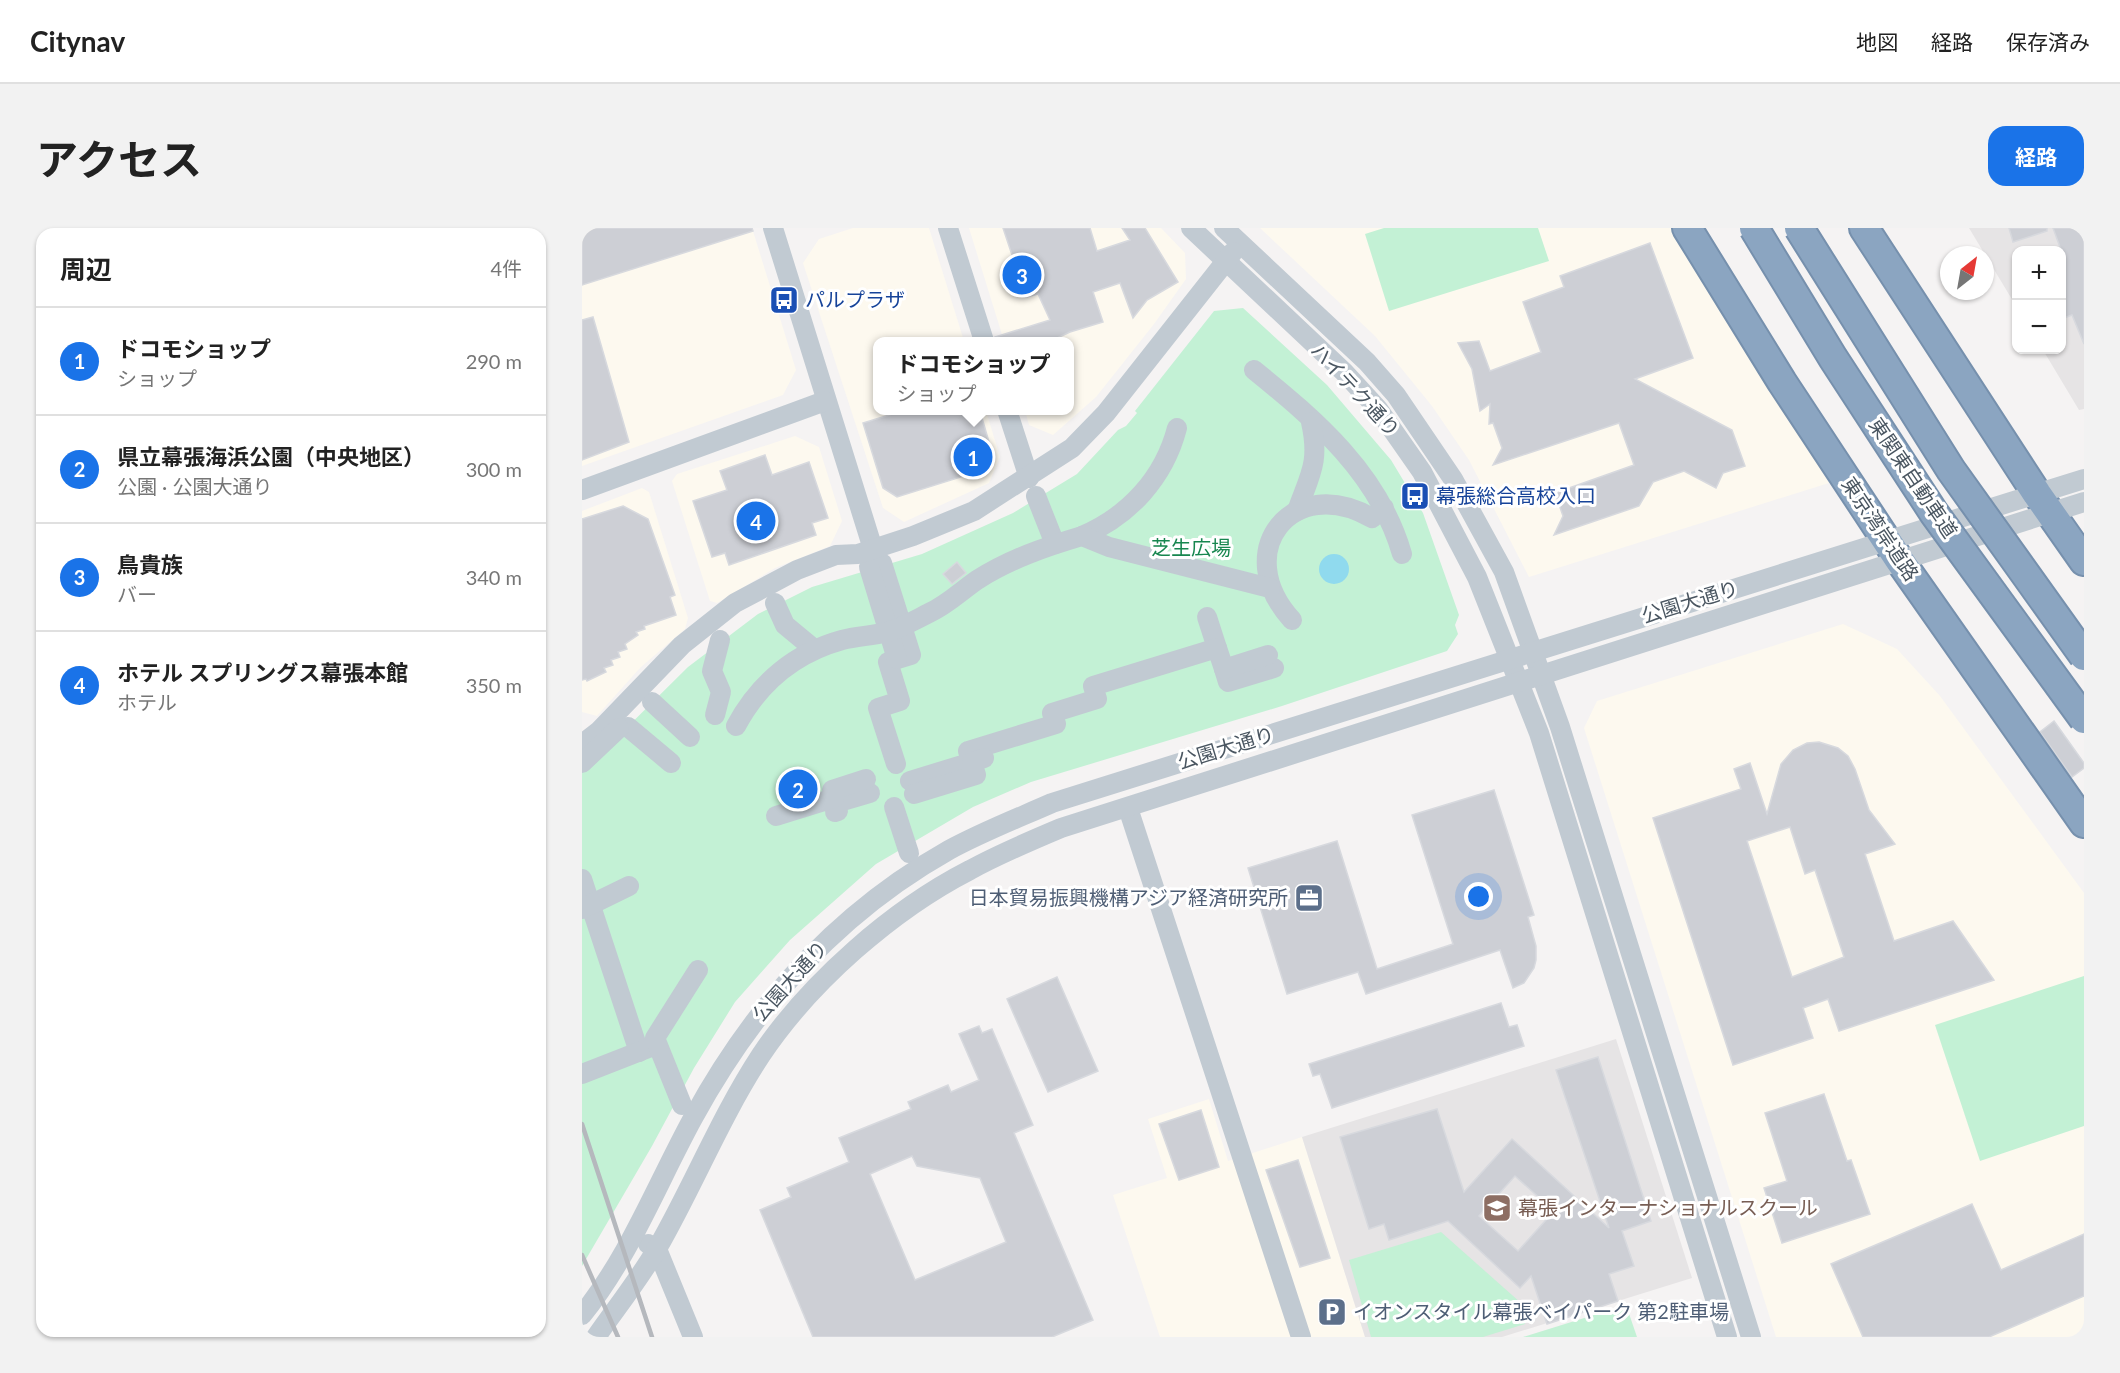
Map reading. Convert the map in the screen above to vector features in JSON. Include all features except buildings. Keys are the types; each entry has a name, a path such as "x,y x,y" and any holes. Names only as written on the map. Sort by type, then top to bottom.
{"highway":[{"name":"東京湾岸道路","path":"1687,228 1782,382 1893,551 2084,823"},
{"name":"東関東自動車道","path":"1754,228 1833,358 1934,513 2084,719"},
{"name":"東関東自動車道","path":"1799,228 1951,470 2084,656"},
{"path":"1864,228 2044,504 2084,561"}],"street":[{"path":"773,228 870,558 896,629 911,655 888,662 900,701 878,708 896,764"},
{"path":"948,228 982,337"},
{"name":"ハイテク通り","path":"1191,228 1344,372 1403,442 1422,472 1477,577 1542,744 1727,1337"},
{"name":"ハイテク通り","path":"1224,228 1367,362 1422,430 1486,536 1504,572 1563,739 1751,1337"},
{"path":"582,763 605,743 690,653 716,630 770,596 840,567 870,558 1032,487 1106,413 1240,243"},
{"path":"1254,370 1360,469 1384,508 1402,554"},
{"path":"582,490 825,401"},
{"path":"1007,415 1032,487 1055,544"},
{"path":"1297,511 1314,468 1316,446 1311,422"},
{"path":"736,726 750,703 769,680 814,649 845,639 896,629 937,609 976,581 1016,558 1082,536 1106,524 1139,497 1163,465 1177,428"},
{"name":"公園大通り","path":"2044,504 2084,479"},
{"name":"公園大通り","path":"583,1314 633,1235 714,1081 760,1013 793,974 845,922 913,871 951,849 1052,803 1532,651 1893,551 2044,504 2084,502"},
{"path":"1292,620 1270,588 1265,571 1268,551 1276,531 1297,511 1315,503 1348,506 1372,518 1384,508"},
{"path":"1082,536 1109,547 1270,588"},
{"name":"公園大通り","path":"596,1337 657,1249 708,1146 762,1054 787,1021 853,952 930,894 968,871 1061,828 1520,683 1893,551"},
{"path":"582,744 599,731 676,651 735,603 797,570 836,555 870,558"},
{"path":"775,603 785,625 814,649"},
{"path":"1207,617 1228,682 1271,662"},
{"path":"715,715 721,692 712,671 720,640"},
{"path":"912,788 934,781 972,762 968,751 1016,742 1056,724 1100,710 1093,686 1132,681 1160,672 1221,659"},
{"path":"652,702 690,737"},
{"path":"628,727 671,763"},
{"path":"779,822 803,815 868,786"},
{"path":"894,807 909,853"},
{"path":"1128,808 1301,1337"},
{"path":"582,879 587,907 639,1052"},
{"path":"587,907 629,886"},
{"path":"582,1074 663,1042 683,1006 689,1010 704,973"},
{"path":"663,1042 685,1098"},
{"path":"633,1235 657,1249 693,1337"},
{"path":"583,1314 596,1337"}],"shaded area":[{"path":"582,228 752,228 796,370 783,395 582,466"},
{"path":"853,228 929,228 963,337 873,337 873,415 987,415 1000,457 989,483 904,522 883,508 803,263 819,239"},
{"path":"969,228 1161,228 1185,253 1186,279 1154,324 1096,397 1053,435 1029,425 1026,415 1074,415 1074,337 1003,337"},
{"path":"1260,228 1671,228 1829,483 1529,577 1469,460 1432,406 1375,336"},
{"path":"1969,228 2084,228 2084,409 2079,410 2045,354 2066,354 2066,246 2012,246 2012,299 1994,269 1994,246 1980,246"},
{"path":"795,436 819,447 842,521 830,546 775,568 717,603 710,601 672,481 677,474"},
{"path":"642,488 649,492 688,618 685,629 640,668 597,716 582,712 582,511"},
{"path":"1843,624 1897,649 1940,696 2084,893 2084,1333 2074,1337 1776,1337 1584,728 1597,701"},
{"name":"幕張インターナショナルスクール","path":"1616,1039 1692,1278 1502,1337 1365,1337 1302,1137"},
{"path":"1209,1099 1228,1161 1302,1137 1365,1337 1160,1337 1113,1195 1167,1178 1148,1119"}],"green space":[{"path":"1384,228 1538,228 1549,261 1389,311 1365,234"},
{"name":"芝生広場","path":"1243,308 1327,385 1391,460 1423,513 1459,615 1455,625 1458,634 1447,651 1282,706 1031,782 973,807 876,864 790,940 735,1002 694,1068 652,1146 582,1266 582,772 688,667 758,614 812,587 922,554 1013,513 1077,474 1137,413 1135,411 1214,311"},
{"path":"2084,976 2084,1126 1980,1161 1935,1025"},
{"path":"1441,1232 1521,1303 1525,1324 1483,1337 1371,1337 1349,1260"},
{"path":"1626,1305 1637,1337 1523,1337"}],"water":[{"path":"1334,554 1345,558 1349,569 1345,580 1334,584 1323,580 1319,569 1323,558"}],"railway":[{"path":"582,1124 652,1337"},
{"path":"582,1255 618,1337"}],"place":[{"name":"鳥貴族","path":"1022,275"},
{"name":"パルプラザ","path":"784,300"},
{"name":"ドコモショップ","path":"973,457"},
{"name":"幕張総合高校入口","path":"1415,496"},
{"name":"ホテル スプリングス幕張本館","path":"756,521"},
{"name":"県立幕張海浜公園（中央地区）","path":"798,789"},
{"name":"日本貿易振興機構アジア経済研究所","path":"1309,898"},
{"name":"幕張インターナショナルスクール","path":"1497,1208"},
{"name":"イオンスタイル幕張ベイパーク 第2駐車場","path":"1332,1312"}]}
